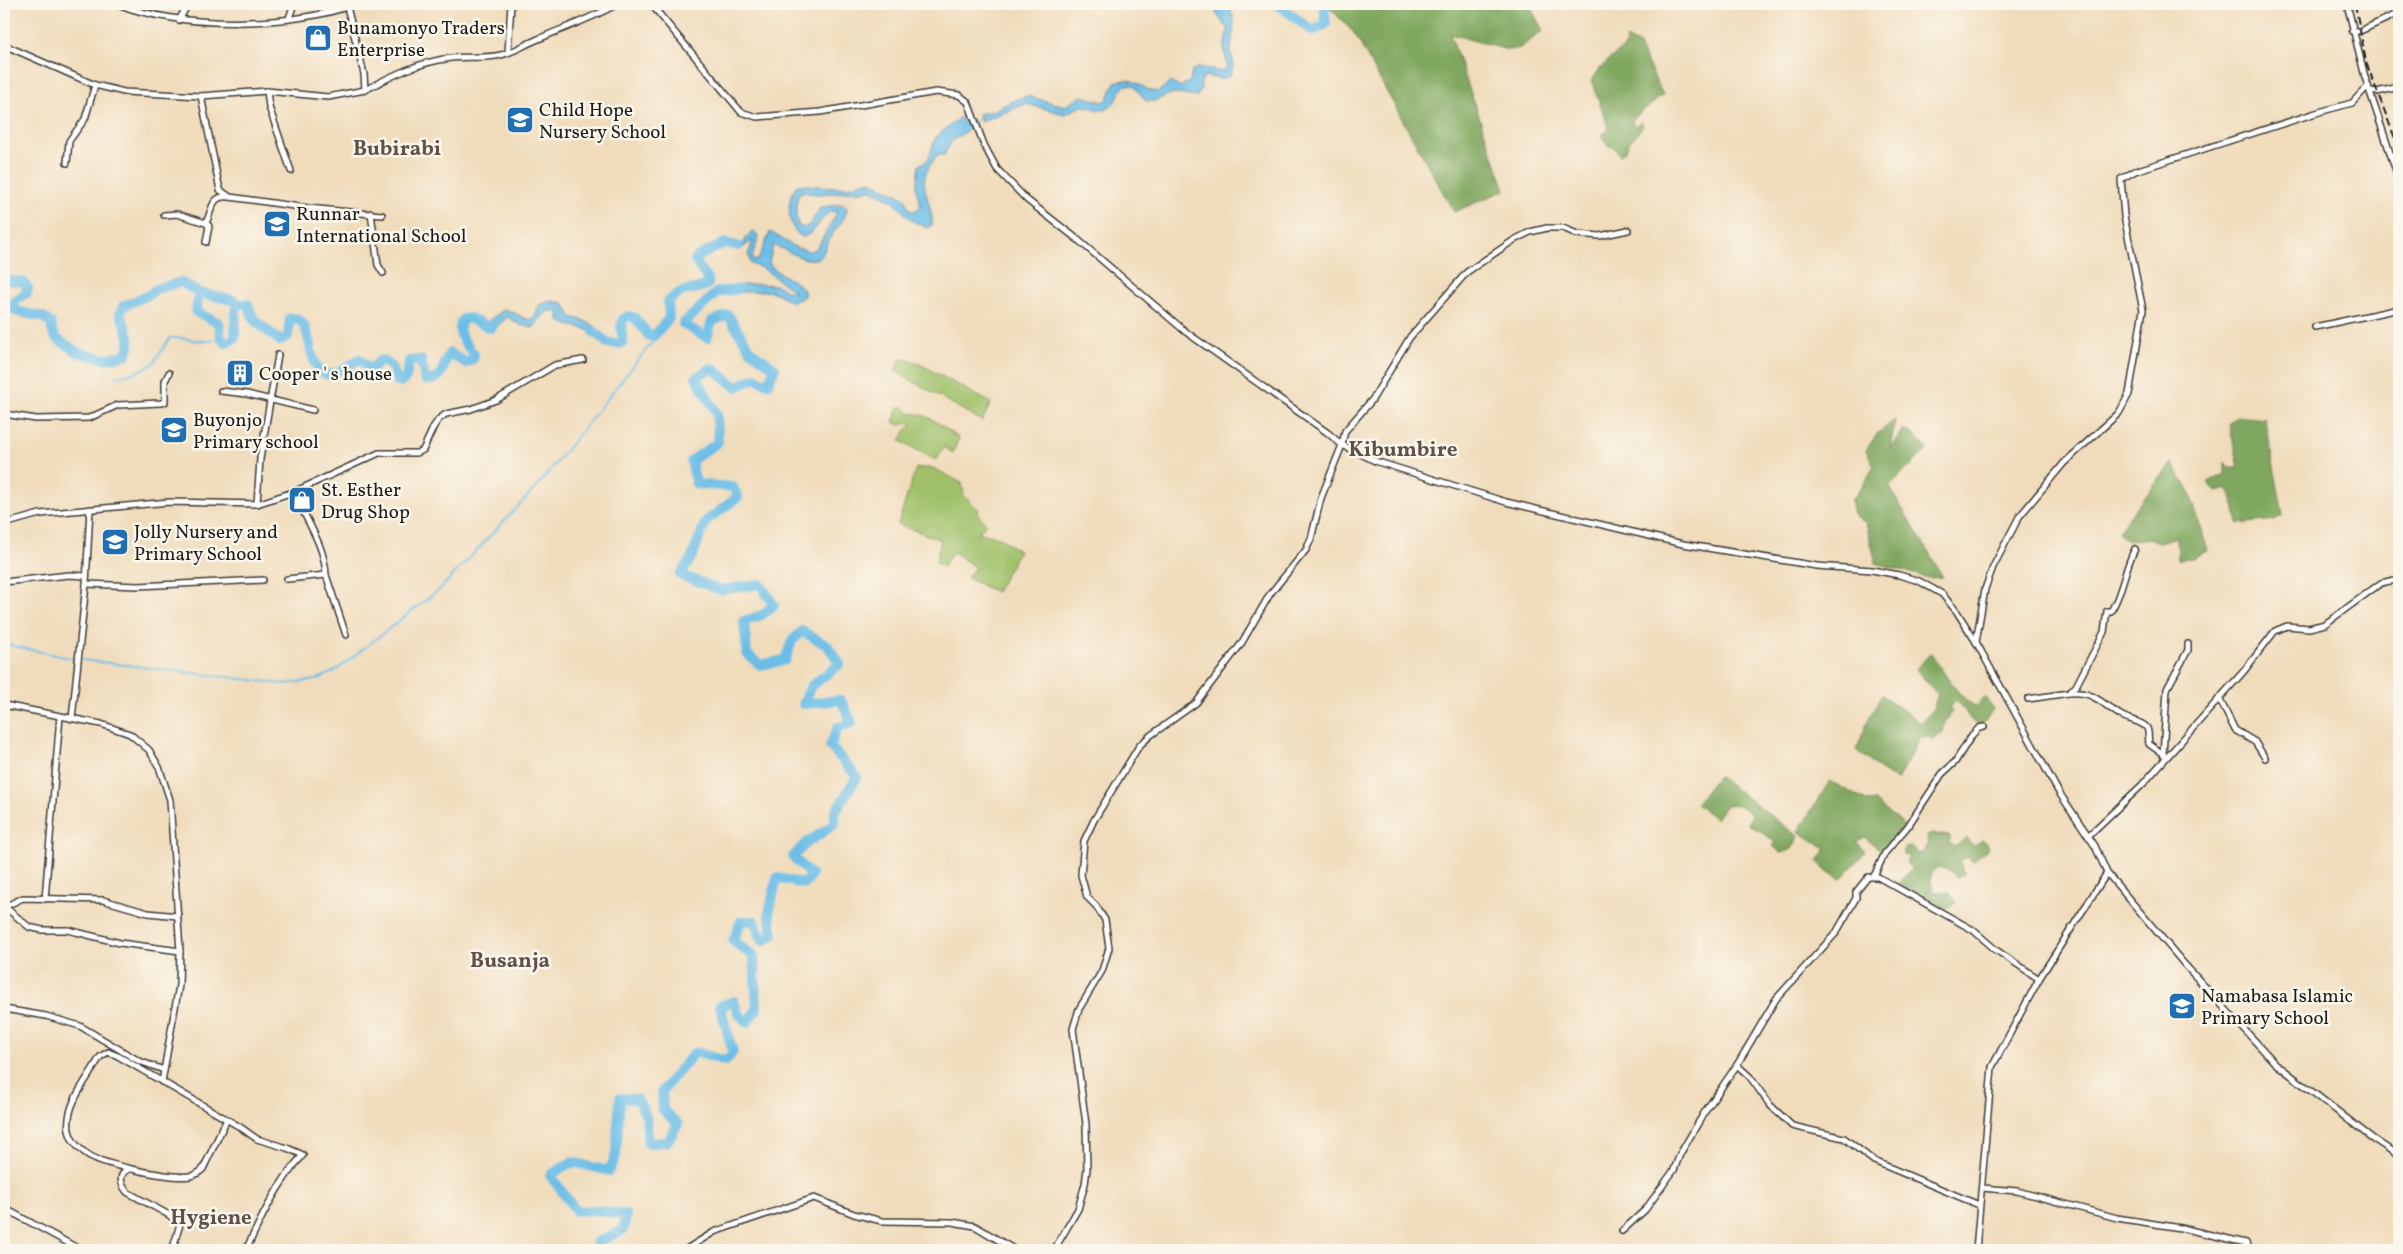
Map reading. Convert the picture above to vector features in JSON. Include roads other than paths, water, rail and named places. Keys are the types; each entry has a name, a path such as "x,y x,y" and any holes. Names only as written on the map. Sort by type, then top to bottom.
{"street":[{"path":"118,4 134,11 178,20 213,22 315,16 355,4"},
{"path":"178,20 188,4"},
{"path":"289,18 294,4"},
{"path":"508,53 511,4"},
{"path":"4,45 95,86 124,92 201,96 267,92 328,96 366,90 402,70 417,66 452,58 491,57 508,53 593,18 616,4"},
{"path":"651,4 740,112 746,115 757,117 820,112 936,92 959,95 968,102 975,116 984,145 997,169 1027,200 1186,332 1328,433 1342,445 1406,472 1562,516 1683,544 1807,565 1872,570 1910,578 1942,594 1957,612 1976,642 2058,791 2088,836 2107,873 2185,965 2275,1062 2372,1138 2399,1156"},
{"path":"2347,4 2352,30 2369,89 2399,180"},
{"path":"348,7 366,90"},
{"path":"2352,30 2360,31 2399,13"},
{"path":"67,163 69,142 86,119 95,86"},
{"path":"2369,89 2377,92 2399,87"},
{"path":"1976,642 1986,589 1993,567 2019,517 2064,463 2119,413 2129,394 2143,310 2124,216 2121,179 2135,171 2319,112 2352,104 2369,89"},
{"path":"267,92 269,107 291,171"},
{"path":"201,96 220,190 230,197"},
{"path":"206,242 209,226 206,222 209,208 216,199 222,196 308,208 382,215"},
{"path":"164,215 177,214 206,222"},
{"path":"371,214 378,265 383,273"},
{"path":"1054,1250 1078,1209 1087,1168 1086,1124 1073,1029 1080,1009 1102,971 1109,948 1105,920 1096,906 1087,898 1082,884 1081,866 1084,841 1087,832 1116,780 1139,746 1196,703 1241,644 1270,594 1306,550 1311,538 1320,498 1342,445 1345,432 1372,400 1410,337 1472,268 1514,240 1530,232 1547,228 1563,228 1587,236 1628,230"},
{"path":"2315,327 2399,310"},
{"path":"257,504 260,459 272,400 278,355"},
{"path":"4,524 40,514 169,502 257,504 294,492 379,453 417,453 423,450 434,426 446,414 471,409 496,400 555,365 583,360"},
{"path":"4,414 36,419 89,418 118,406 162,403 165,402 165,381 169,373"},
{"path":"221,392 247,394 313,410"},
{"path":"294,492 318,543 346,635"},
{"path":"72,719 86,584 90,509"},
{"path":"2069,694 2076,686 2099,643 2104,632 2107,611 2111,611 2117,601 2126,565 2135,549"},
{"path":"287,579 326,574"},
{"path":"4,582 69,575 86,576"},
{"path":"2088,836 2142,785 2279,628 2287,626 2309,628 2325,624 2381,583 2399,578"},
{"path":"86,584 138,586 263,580"},
{"path":"2163,761 2167,689 2188,650 2188,644"},
{"path":"2028,699 2069,694 2083,694 2100,699 2123,716 2143,724 2148,730 2149,744 2163,754"},
{"path":"2219,698 2236,730 2254,742 2265,758"},
{"path":"4,705 101,724 130,734 146,746 157,761 170,800 180,951 179,985 162,1082"},
{"path":"46,899 60,716"},
{"path":"1874,876 1884,854 1908,826 1942,774 1955,762 1972,735 1979,728 1984,727"},
{"path":"1976,1250 1992,1068 2039,979 2107,873"},
{"path":"1622,1231 1645,1210 1674,1170 1680,1154 1704,1113 1737,1065 1776,999 1836,933 1856,898 1856,892 1868,877 1874,876 1973,930 1996,950 2039,979"},
{"path":"178,916 148,913 103,900 23,898 4,907 29,927 42,930 68,930 120,943 180,951"},
{"path":"4,1009 46,1016 80,1026 139,1062 164,1070"},
{"path":"227,1119 203,1169 199,1174 185,1177 108,1164 81,1150 70,1134 70,1109 100,1057 106,1052 118,1056 227,1119 257,1139 287,1148 303,1156 294,1165 272,1199 246,1250"},
{"path":"1737,1065 1750,1077 1770,1105 1792,1126 1844,1138 1874,1161 1979,1205"},
{"path":"129,1169 122,1174 121,1178 123,1187 127,1192 169,1215 180,1224 173,1248"},
{"path":"1982,1188 2018,1191 2118,1218 2181,1228 2226,1238 2246,1243 2249,1250"},
{"path":"684,1250 714,1232 814,1198 854,1214 882,1221 952,1222 975,1226 1015,1250"},
{"path":"4,1208 81,1250"}],"water":[{"path":"1213,4 1221,4 1224,7 1230,8 1232,13 1234,27 1231,46 1233,67 1230,76 1221,79 1205,76 1201,81 1201,90 1196,97 1173,93 1154,101 1146,101 1133,85 1125,85 1114,103 1106,110 1083,106 1065,114 1026,104 980,122 978,114 993,111 1016,99 1027,96 1065,106 1082,96 1103,102 1107,100 1115,82 1123,80 1129,80 1146,89 1158,92 1170,82 1180,87 1190,81 1192,71 1199,67 1223,72 1227,67 1224,48 1228,30 1212,7"},
{"path":"960,117 963,121 973,119 975,125 952,141 944,155 937,155 926,173 925,185 932,225 927,228 911,220 893,201 872,190 819,194 800,192 796,204 797,217 798,225 804,228 810,224 821,207 843,204 847,208 843,219 821,256 816,259 797,256 773,245 769,263 777,271 800,286 804,290 804,296 799,300 791,301 767,291 726,295 726,287 755,284 776,285 795,292 764,269 751,264 748,255 753,240 742,248 725,243 735,241 742,244 750,233 754,232 757,234 758,239 752,258 756,261 770,232 797,248 810,251 817,248 837,213 832,211 824,217 808,235 803,237 797,234 791,221 790,205 793,190 797,185 844,187 870,181 905,198 908,207 913,212 921,206 916,189 919,165 928,160 936,137"},
{"path":"551,301 564,303 571,317 596,327 600,330 605,340 602,343 586,329 559,321 559,311 547,311 533,328 520,325 507,317 496,327 485,331 482,327 482,320 487,322 505,309 529,320 535,316 539,305"}],"waterway":[{"path":"1277,4 1313,31 1326,24 1324,4"},
{"path":"594,332 608,343 620,344 623,341 621,328 623,319 629,316 635,318 649,336 653,337 669,318 668,302 683,291 708,284 708,280 695,261 697,257 725,243 738,246"},
{"path":"4,278 5,280 23,282 28,288 27,293 15,300 14,307 16,311 43,317 51,323 53,333 57,339 79,353 105,359 126,355 128,350 128,334 120,314 123,306 149,295 156,289 181,282 199,293 196,312 219,323 221,338 226,343 235,338 236,309 239,304 248,304 254,320 280,341 288,336 290,318 299,320 304,325 315,363 320,371 329,375 343,370 359,359 371,370 379,361 383,360 392,367 397,381 401,382 406,378 409,361 421,360 425,380 432,380 440,375 450,353 466,363 473,359 474,354 464,342 460,333 463,319 470,318 490,328 493,326"},
{"path":"598,1250 597,1242 623,1230 626,1215 595,1210 576,1211 550,1175 572,1162 609,1171 616,1155 620,1098 637,1099 646,1116 648,1143 667,1142 678,1124 663,1110 662,1091 695,1052 726,1061 733,1052 720,1006 734,1001 738,1013 747,1023 757,1009 754,957 733,941 741,921 754,921 763,941 773,935 769,913 777,878 805,884 811,875 793,857 805,844 835,824 835,812 857,777 830,746 838,727 852,723 841,700 803,704 811,686 840,664 828,646 802,631 792,641 785,660 760,665 747,654 744,621 762,615 774,605 760,584 721,590 680,575 692,557 706,521 738,497 733,487 696,484 691,461 718,442 717,414 696,377 712,368 736,387 755,378 768,384 775,368 751,351 728,315 712,321 707,338 683,324 717,292 738,289"},
{"path":"199,293 233,300 239,304"},
{"path":"83,660 284,684 316,680 335,671 440,589 540,483 654,340 653,337"},
{"path":"116,377 136,372 153,364 170,338 201,341 221,338"},
{"path":"4,644 74,659"}],"railway":[{"path":"2355,4 2366,62 2399,149"}],"place":[{"name":"Bunamonyo Traders Enterprise","path":"318,38"},
{"name":"Child Hope Nursery School","path":"520,120"},
{"name":"Runnar International School","path":"277,224"},
{"name":"Cooper ' s house","path":"240,373"},
{"name":"Buyonjo Primary school","path":"174,430"},
{"name":"St. Esther Drug Shop","path":"302,500"},
{"name":"Jolly Nursery and Primary School","path":"115,542"},
{"name":"Namabasa Islamic Primary School","path":"2182,1006"}],"district":[{"name":"Bubirabi","path":"397,148"},
{"name":"Kibumbire","path":"1403,449"},
{"name":"Busanja","path":"510,960"},
{"name":"Hygiene","path":"211,1217"}]}
